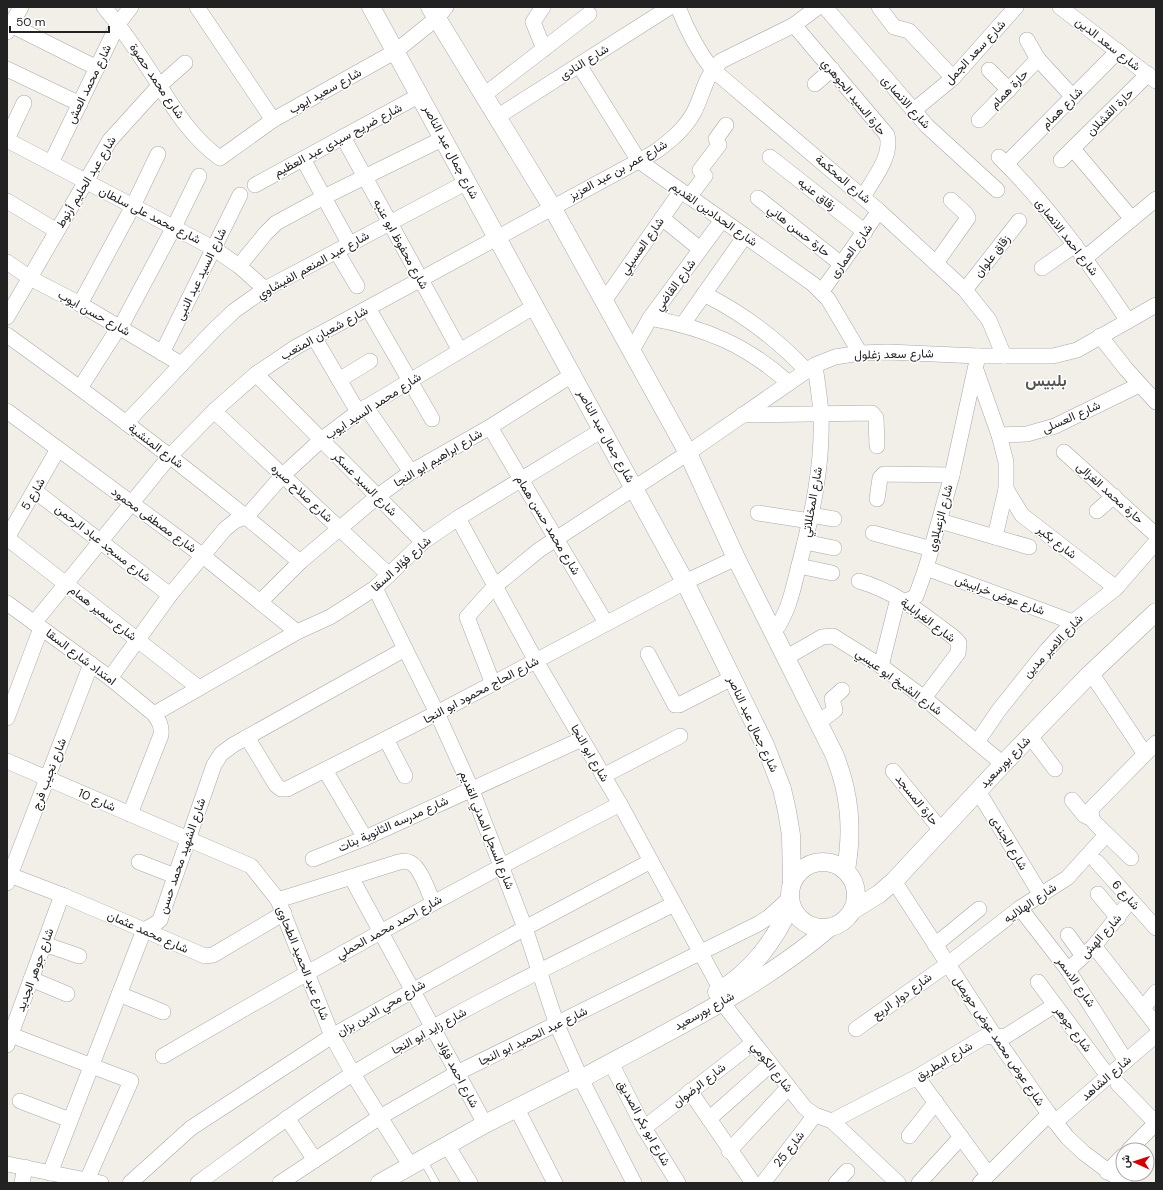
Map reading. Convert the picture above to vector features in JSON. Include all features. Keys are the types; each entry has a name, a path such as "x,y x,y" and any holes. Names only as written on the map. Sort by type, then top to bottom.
{"street":[{"path":"21,7 9,28 97,68"},
{"name":"شارع محمد حصوة","path":"104,7 118,24 186,125 213,152"},
{"name":"شارع محمد العش","path":"51,163 118,24 131,7"},
{"path":"197,7 273,120"},
{"name":"شارع جمال عبد الناصر","path":"371,7 444,138 685,582 765,745 782,789 791,835 791,895"},
{"path":"543,7 533,22 544,49"},
{"name":"شارع النادى","path":"497,117 670,7"},
{"name":"شارع المحكمة","path":"678,7 700,54 712,69 880,211 965,290 989,320 1004,356"},
{"name":"شارع عمر بن عبد العزيز","path":"552,207 639,161 660,148 684,127 694,113 706,80 712,69 721,61 734,54 794,25 818,7"},
{"name":"شارع الانصارى","path":"825,7 913,111 950,149 997,190"},
{"name":"شارع سعد الجمل","path":"913,111 953,78 1016,7"},
{"name":"شارع سعد الدين","path":"1060,7 1152,78"},
{"path":"887,10 894,27 909,31 953,78"},
{"path":"438,11 484,95 552,207 631,352 688,452 736,558 787,657 842,773 847,792 851,831 846,870"},
{"name":"شارع سعيد ايوب","path":"213,152 222,158 237,144 273,120 396,51 438,11"},
{"path":"484,95 589,14"},
{"name":"حارة السيد الجوهري","path":"794,25 884,129 889,142 886,155 863,197"},
{"path":"1027,40 1038,59 1073,97"},
{"name":"شارع همام","path":"1003,160 1073,97 1118,51"},
{"name":"حارة همام","path":"979,120 1038,59"},
{"name":"شارع عبد الحليم أرنوط","path":"7,317 110,140 159,86 185,63"},
{"name":"شارع الحدادين القديم","path":"579,65 639,161 822,291 860,353"},
{"path":"7,69 80,104"},
{"path":"815,84 832,69"},
{"path":"989,70 1009,90"},
{"name":"حارة القشلان","path":"1061,160 1152,78"},
{"name":"شارع ضريح سيدى عبد العظيم","path":"255,185 420,95"},
{"path":"7,140 24,103"},
{"name":"شارع العسيلي","path":"604,300 662,218 704,177 700,170 719,145 716,139 726,125"},
{"name":"شارع محفوظ ابو عنبه","path":"343,137 460,351"},
{"path":"239,266 264,234 276,223 324,197 444,138"},
{"name":"شارع محمد على سلطان","path":"7,140 213,248 239,266 265,290"},
{"path":"1073,149 1132,219"},
{"path":"80,304 133,206 158,154"},
{"name":"زقاق عنيه","path":"770,157 864,232"},
{"path":"303,159 324,197 357,286"},
{"name":"شارع احمد الانصارى","path":"1003,160 1037,198 1075,245 1128,321"},
{"path":"80,388 119,327 174,227 199,176"},
{"name":"شارع عبد المنعم الفيشاوي","path":"126,423 181,364 234,311 265,290 467,182"},
{"name":"شارع السيد عبد النبى","path":"162,352 240,195"},
{"name":"حارة حسن هاني","path":"758,198 841,264"},
{"path":"1085,258 1156,199"},
{"path":"936,262 968,218 966,214 951,200"},
{"path":"7,201 57,231"},
{"name":"شارع شعبان المتعب","path":"7,718 38,625 65,584 170,456 214,411 256,374 296,347 552,207"},
{"name":"شارع العمارى","path":"822,291 880,211"},
{"path":"662,218 700,249"},
{"name":"شارع القاضي","path":"631,352 650,318 722,220"},
{"name":"زقاق علوان","path":"965,290 1019,221"},
{"path":"684,324 745,236"},
{"path":"1042,268 1075,245"},
{"name":"شارع حسن ايوب","path":"7,262 30,278 80,304 181,364"},
{"path":"704,294 742,314 760,326 810,367"},
{"name":"شارع سعد زغلول","path":"493,684 467,621 468,613 494,587 556,538 688,452 810,367 835,357 860,353 888,352 976,362 1004,356 1052,356 1065,354 1077,350 1156,305"},
{"name":"شارع محمد السيد ايوب","path":"110,678 170,595 230,524 247,516 283,475 321,440 362,410 535,306"},
{"path":"368,308 432,419"},
{"path":"650,318 684,324 722,338 740,347 768,366 789,383"},
{"name":"شارع المنشية","path":"7,335 170,456 247,516 300,562"},
{"path":"1100,336 1139,385 1156,402"},
{"path":"314,337 339,380 411,472"},
{"path":"339,380 370,361"},
{"path":"976,362 1006,462 1006,489 995,537"},
{"name":"شارع الزعبلاوى","path":"881,666 896,606 898,603 916,596 932,549 952,475 976,362"},
{"name":"شارع المخللاتي","path":"774,632 789,607 811,518 820,450 821,413 810,367"},
{"name":"شارع السيد عسكر","path":"256,374 423,542"},
{"name":"شارع ابراهيم ابو النجا","path":"260,602 300,562 378,496 411,472 490,427 572,375"},
{"name":"شارع العسلى","path":"998,435 1027,434 1055,426 1139,385"},
{"name":"شارع صلاح صبره","path":"214,411 389,575"},
{"path":"742,415 872,413 876,418 877,446"},
{"name":"شارع مصطفى محمود","path":"9,418 58,449 203,556 298,632"},
{"name":"شارع محمد حسن همام","path":"490,427 606,623"},
{"name":"شارع فؤاد السقا","path":"154,714 298,632 330,617 375,588 423,542 458,518 602,430"},
{"name":"شارع 5","path":"7,538 58,449"},
{"name":"حارة محمد الغزالى","path":"1064,452 1156,535"},
{"path":"877,498 880,478 884,474 952,475"},
{"name":"شارع بكير","path":"1006,489 1022,515 1116,588"},
{"name":"شارع مسجد عباد الرحمن","path":"35,491 170,595"},
{"path":"1097,511 1114,496"},
{"path":"758,513 834,519"},
{"name":"شارع ابو النجا","path":"458,518 494,587 620,804 701,954 721,996"},
{"path":"940,521 1030,547"},
{"path":"872,533 932,549"},
{"name":"شارع سمير همام","path":"7,538 199,688"},
{"path":"805,542 834,548"},
{"name":"شارع الامير مدين","path":"977,742 1022,679 1073,622 1116,588 1156,542"},
{"name":"شارع الحاج محمود ابو النجا","path":"247,737 276,785 281,789 287,789 493,684 685,582 736,558"},
{"path":"799,566 832,573"},
{"name":"شارع عوض خرابيش","path":"926,568 1073,622"},
{"name":"شارع الغرابلية","path":"859,581 885,590 904,601 957,640 960,646 958,653 924,698"},
{"name":"شارع السجل المدني القديم","path":"375,588 437,713 471,788 525,928 557,1025 577,1077"},
{"name":"امتداد شارع السقا","path":"7,603 110,678 154,714"},
{"name":"شارع بورسعيد","path":"853,910 879,894 894,882 978,790 1091,673 1156,612"},
{"name":"شارع الشيخ ابو عيسي","path":"787,657 822,637 829,635 881,666 924,698 1003,764"},
{"name":"شارع الشهيد محمد حسن","path":"144,930 160,920 214,765 221,754 247,737 405,649"},
{"path":"648,654 675,705 732,678"},
{"name":"شارع نجيب فرج","path":"8,877 91,664"},
{"path":"1091,673 1145,754"},
{"path":"818,723 835,710 832,699 842,690"},
{"path":"130,814 161,735 162,728 154,714"},
{"path":"603,776 680,736"},
{"path":"1030,736 1055,769"},
{"path":"386,739 405,776"},
{"name":"شارع مدرسه الثانوية بنات","path":"313,859 365,838 471,788 582,739"},
{"path":"1092,819 1091,809 1093,805 1156,743"},
{"name":"شارع 10","path":"7,761 188,838"},
{"path":"325,770 365,838"},
{"name":"حارة المسجد","path":"893,771 941,830"},
{"name":"شارع الجندى","path":"978,790 1041,894"},
{"path":"1072,800 1084,815 1092,819 1130,858"},
{"name":"شارع احمد محمد الحملي","path":"163,1056 307,972 433,902 501,865 620,804"},
{"name":"شارع الهلاليه","path":"948,964 1020,908 1067,878 1106,835"},
{"name":"شارع عبد الحميد الطحاوى","path":"188,838 252,866 281,907 332,1036 353,1074 380,1117 416,1161"},
{"name":"شارع محي الدين بزان","path":"130,1183 191,1128 332,1036 525,928 651,861"},
{"path":"139,862 175,876"},
{"path":"281,907 351,877 399,862 412,863 418,871 433,902"},
{"path":"816,862 832,862 846,870 856,889 856,902 853,910 844,921 829,928 813,927 806,924 795,912 791,895 802,869 816,862"},
{"name":"شارع 6","path":"1097,862 1131,900 1153,919"},
{"name":"شارع محمد عثمان","path":"8,877 62,895 201,955 209,956 281,907"},
{"name":"شارع احمد فؤاد","path":"351,877 485,1124"},
{"name":"شارع عوض محمد عوض حويصل","path":"894,882 996,1038 1052,1118 1073,1143 1107,1172 1124,1183"},
{"path":"1098,894 1118,918"},
{"name":"شارع جوهر الجديد","path":"9,1040 62,895"},
{"name":"شارع بورسعيد","path":"577,1077 611,1063 721,996 769,946 791,895"},
{"name":"شارع عبد الحميد ابو النجا","path":"280,1183 380,1117 457,1073 701,954 758,924 770,917 791,895"},
{"name":"شارع الهش","path":"1068,970 1089,951 1118,918 1131,900"},
{"name":"شارع زايد ابو النجا","path":"198,1183 287,1118 353,1074 432,1027 674,904"},
{"name":"شارع الاسمر","path":"1020,908 1068,970 1126,1061"},
{"path":"935,945 979,909"},
{"name":"شارع بورسعيد","path":"380,1183 416,1161 577,1077 721,996 750,986 789,961 829,928"},
{"path":"50,1172 144,930"},
{"path":"1068,934 1089,951 1143,1008 1156,1025"},
{"path":"44,944 79,956"},
{"name":"شارع دوار الربع","path":"856,1029 948,964"},
{"path":"31,979 67,994"},
{"name":"شارع جوهر","path":"1038,982 1113,1080 1156,1123"},
{"path":"1143,1008 1156,992"},
{"path":"119,994 163,1012"},
{"name":"شارع الكومي","path":"721,996 753,1043 805,1108 815,1115 832,1121"},
{"name":"شارع البطريق","path":"832,1121 917,1077 984,1037 996,1038 1006,1036 1055,1005"},
{"name":"شارع الشاهد","path":"984,1179 1052,1118 1113,1080 1126,1061 1156,1035"},
{"path":"7,1164 94,1181 131,1081 91,1066 9,1040"},
{"name":"شارع الرضوان","path":"644,1128 753,1043"},
{"name":"شارع ابو بكر الصديق","path":"611,1063 644,1128 678,1183"},
{"path":"709,1119 770,1065"},
{"path":"577,1077 634,1183"},
{"path":"917,1077 961,1137 984,1179"},
{"path":"730,1151 788,1088"},
{"path":"690,1091 753,1183"},
{"path":"20,1101 70,1120"},
{"path":"909,1136 936,1102"},
{"path":"516,1108 555,1183"},
{"name":"شارع 25","path":"763,1183 815,1115"},
{"path":"287,1118 315,1160"},
{"path":"832,1121 898,1183"},
{"path":"1137,1142 1156,1123"},
{"path":"919,1183 961,1137"},
{"path":"448,1145 470,1183"},
{"path":"1107,1172 1115,1164"},
{"path":"22,1183 25,1167"},
{"path":"836,1183 847,1171"}],"lane":[{"path":"416,1161 436,1183"}],"district":[{"name":"بلبيس","path":"1046,380"}]}
